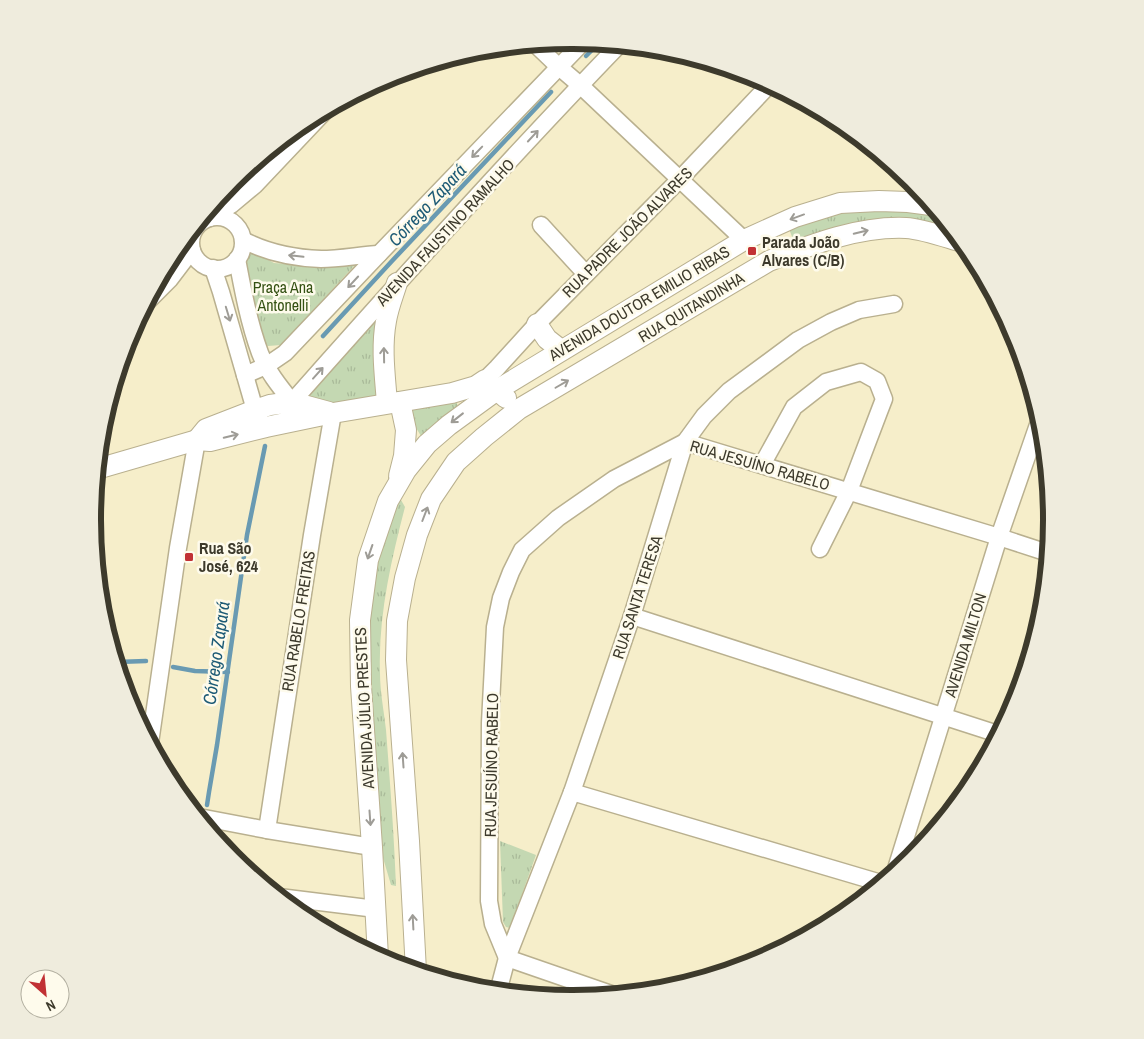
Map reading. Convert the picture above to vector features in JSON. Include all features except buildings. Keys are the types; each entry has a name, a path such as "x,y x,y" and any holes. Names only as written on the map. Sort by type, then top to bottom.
{"main road":[{"name":"AVENIDA DOUTOR EMILIO RIBAS","path":"104,467 197,440 210,441 333,413 452,393 476,386 491,385 561,350 744,240 795,218 840,203 879,201 921,204"},
{"name":"RUA QUITANDINHA","path":"520,409 769,261 804,248 871,229 907,228 949,238"},
{"path":"396,486 404,456 406,430 394,403 384,358 384,336 390,304 398,283"},
{"path":"536,324 547,339 561,350"},
{"path":"416,963 396,660 397,621 405,578 417,535 431,500 456,462 520,409 491,385"},
{"name":"AVENIDA JÚLIO PRESTES","path":"378,948 361,686 360,620 368,560 388,501 396,486 427,444 461,415 491,385"},
{"name":"AVENIDA DOUTOR EMILIO RIBAS","path":"197,440 206,429 270,405 292,402 333,413"}],"street":[{"name":"AVENIDA FAUSTINO RAMALHO","path":"245,375 266,366 285,353 576,49"},
{"path":"541,50 744,240"},
{"name":"AVENIDA FAUSTINO RAMALHO","path":"272,426 287,412 292,402 398,283 613,51"},
{"name":"RUA PADRE JOÃO ALVARES","path":"491,385 497,368 536,324 680,179 764,90"},
{"path":"214,215 231,205 255,185 307,130"},
{"path":"163,287 181,272 208,266 222,268 230,265 237,259 242,250 242,214 245,202 255,185"},
{"path":"210,219 217,217 227,219 236,224 242,236 267,251 322,259 379,254"},
{"path":"542,225 586,274"},
{"path":"190,246 198,260 208,266 218,281 255,410 258,417 272,426"},
{"path":"170,279 184,253"},
{"path":"237,259 260,354 266,366 292,402"},
{"name":"RUA SANTA TERESA","path":"500,984 506,958 572,792 632,616 685,442 704,416 729,392 798,340 830,322 859,310 894,304"},
{"path":"762,465 794,407 826,382 861,372 877,381 884,399 849,491 820,549"},
{"name":"RUA RABELO FREITAS","path":"266,830 333,413"},
{"name":"AVENIDA MILTON","path":"900,857 999,537 1035,434"},
{"path":"152,731 178,548 197,440"},
{"name":"RUA JESUÍNO RABELO","path":"506,958 493,924 489,901 490,723 494,627 501,598 522,550 558,518 614,480 685,442 1042,551"},
{"path":"632,616 992,732"},
{"path":"572,792 873,881"},
{"path":"210,820 372,847"},
{"path":"293,899 376,909"},
{"path":"506,958 597,989"}],"green space":[{"path":"838,211 928,211 942,229 887,218 794,242 788,226"},
{"name":"Praça Ana Antonelli","path":"250,250 274,263 313,266 355,265 281,345 268,346 260,341 244,263"},
{"name":"Praça Ana Antonelli","path":"378,312 381,399 330,411 299,396"},
{"path":"457,402 458,413 424,441 404,408"},
{"path":"394,497 401,500 405,507 386,589 381,631 380,673 389,769 396,886 391,885 381,851 366,650 371,564"},
{"path":"500,841 536,855 510,928 506,927 503,922"}],"waterway":[{"name":"Córrego Zapará","path":"586,56 592,50"},
{"name":"Córrego Zapará","path":"323,336 551,92"},
{"name":"Córrego Zapará","path":"207,805 247,535 265,446"},
{"path":"123,662 146,661"},
{"path":"173,667 195,671 228,672"}],"place":[{"name":"Parada João Alvares (C/B)","path":"752,251"},
{"name":"Rua São José, 624","path":"189,557"}]}
